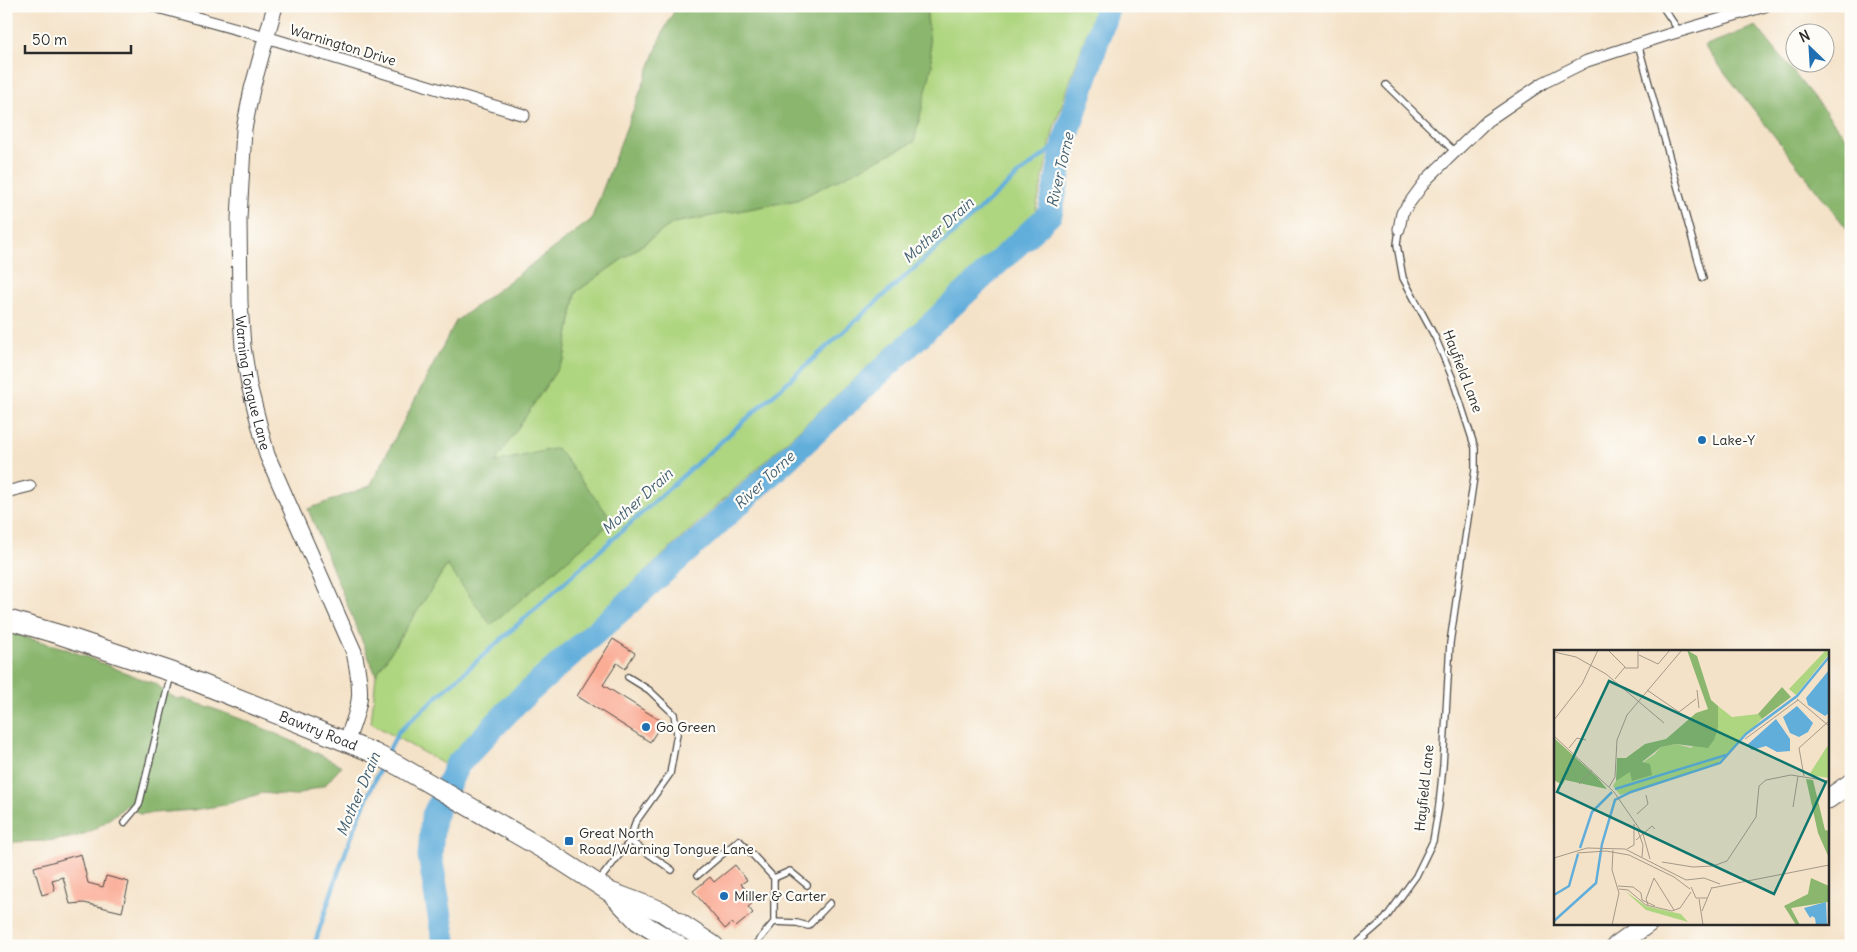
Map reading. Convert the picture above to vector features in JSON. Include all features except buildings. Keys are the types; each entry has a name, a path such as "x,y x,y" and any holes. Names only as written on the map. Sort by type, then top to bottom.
{"highway":[{"name":"Bawtry Road","path":"6,619 61,634 172,672 374,753 548,852 603,887 661,912 714,946"},
{"path":"1830,798 1851,783"},
{"name":"Bawtry Road","path":"603,887 638,921 678,946"},
{"path":"638,921 655,946"},
{"path":"1616,946 1647,924"}],"street":[{"name":"Warnington Drive","path":"154,6 266,37 524,115"},
{"name":"Warning Tongue Lane","path":"275,6 252,88 243,138 239,219 240,303 243,347 249,385 268,455 354,652 361,694 358,711 346,742"},
{"name":"Hayfield Lane","path":"1399,229 1402,213 1427,179 1487,121 1543,83 1587,61 1679,31 1765,6"},
{"path":"6,492 30,486"}],"lane":[{"path":"1662,6 1679,31"},
{"path":"1638,44 1703,278"},
{"path":"1386,85 1455,152"},
{"name":"Hayfield Lane","path":"1354,946 1385,919 1416,876 1433,841 1439,805 1450,643 1475,470 1475,448 1452,377 1435,337 1402,278 1397,245 1399,229"},
{"path":"124,823 139,805 172,672"},
{"path":"603,887 630,841 635,823 670,774 677,734 674,714 649,690 628,677"},
{"path":"698,875 739,840 774,878 774,922 754,946"},
{"path":"630,841 672,870"},
{"path":"774,878 790,871 806,885"},
{"path":"774,922 797,923 808,926 830,903"}],"green space":[{"path":"677,6 926,6 932,66 914,142 797,200 673,223 576,292 564,359 495,462 557,448 613,521 491,625 447,565 376,675 308,509 370,486 456,321 591,220 663,32"},
{"path":"926,6 1096,6 1054,128 1035,213 488,716 447,766 371,723 376,675 447,565 494,462 564,359 576,292 673,223 797,200 932,66"},
{"path":"1756,26 1784,61 1784,72 1793,72 1851,144 1851,234 1704,46"},
{"path":"6,632 64,648 157,684 162,690 177,699 184,699 245,721 284,737 342,766 325,785 294,796 262,793 224,805 194,810 140,814 127,805 99,826 81,835 55,840 12,842 6,881"}],"waterway":[{"name":"River Torne","path":"445,946 430,856 433,818 457,765 516,703 707,533 1050,214 1066,138 1108,6"},
{"name":"Mother Drain","path":"387,754 399,731 1018,175 1066,138"},
{"name":"Mother Drain","path":"314,946 354,830 383,763"}],"place":[{"name":"Lake-Y","path":"1702,440"},
{"name":"Go Green","path":"646,727"},
{"name":"Great North Road/Warning Tongue Lane","path":"569,841"},
{"name":"Miller & Carter","path":"724,896"}]}
